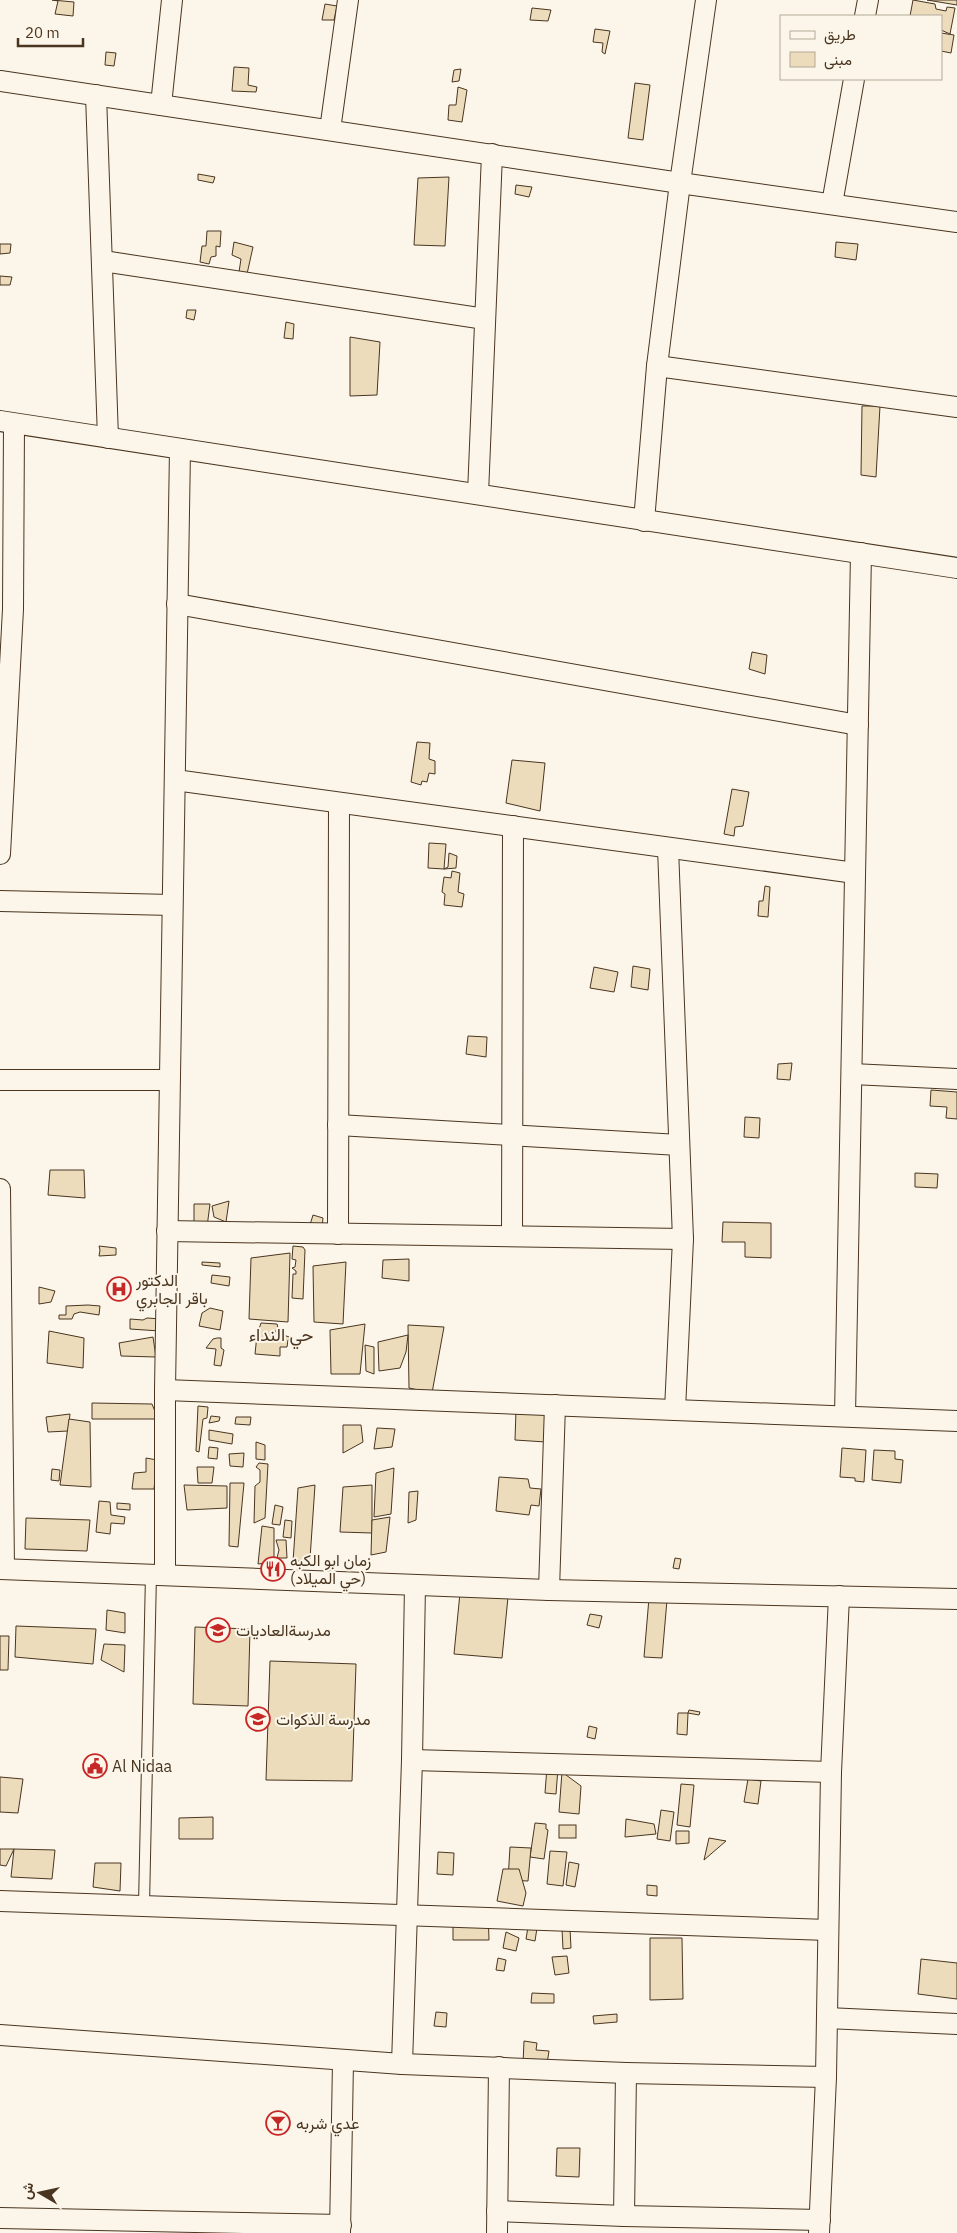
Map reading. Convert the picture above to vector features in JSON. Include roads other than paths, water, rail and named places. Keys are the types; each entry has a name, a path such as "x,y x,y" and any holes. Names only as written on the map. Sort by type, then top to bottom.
{"street":[{"path":"161,105 172,0"},
{"path":"330,130 348,0"},
{"path":"644,521 658,366 680,183 706,0"},
{"path":"865,15 868,0"},
{"path":"832,204 854,80"},
{"path":"0,81 680,183 957,222"},
{"path":"96,95 108,438"},
{"path":"478,494 492,154"},
{"path":"103,260 485,319"},
{"path":"658,366 957,407"},
{"path":"0,854 7,608 7,422 957,568"},
{"path":"158,1574 165,1390 180,449"},
{"path":"845,1416 861,553"},
{"path":"177,604 858,725"},
{"path":"174,780 856,873"},
{"path":"338,1234 339,803"},
{"path":"512,1236 513,826"},
{"path":"668,848 683,1239 675,1410"},
{"path":"0,901 172,905"},
{"path":"852,1074 957,1079"},
{"path":"0,1080 169,1080"},
{"path":"338,1125 679,1144"},
{"path":"0,1189 2,1569 549,1590 957,1599"},
{"path":"167,1231 683,1239"},
{"path":"165,1390 957,1421"},
{"path":"549,1590 555,1405"},
{"path":"402,2064 412,1760 415,1585"},
{"path":"497,2211 819,2227 826,2077 831,1772 839,1596"},
{"path":"412,1760 831,1772"},
{"path":"0,1901 828,1930"},
{"path":"826,2018 957,2024"},
{"path":"0,2035 402,2064 626,2073 826,2077"},
{"path":"0,2218 341,2229 343,2061"},
{"path":"496,2233 499,2067"},
{"path":"624,2216 626,2073"}],"lane":[{"path":"144,1905 158,1574"}],"place":[{"name":"الدكتور باقر الجابري","path":"119,1289"},
{"name":"زمان ابو الكبه (حي الميلاد)","path":"273,1569"},
{"name":"مدرسةالعاديات","path":"218,1630"},
{"name":"مدرسة الذكوات","path":"258,1719"},
{"name":"Al Nidaa","path":"95,1766"},
{"name":"عدي شربه","path":"278,2123"}],"district":[{"name":"حي النداء","path":"281,1334"}]}
